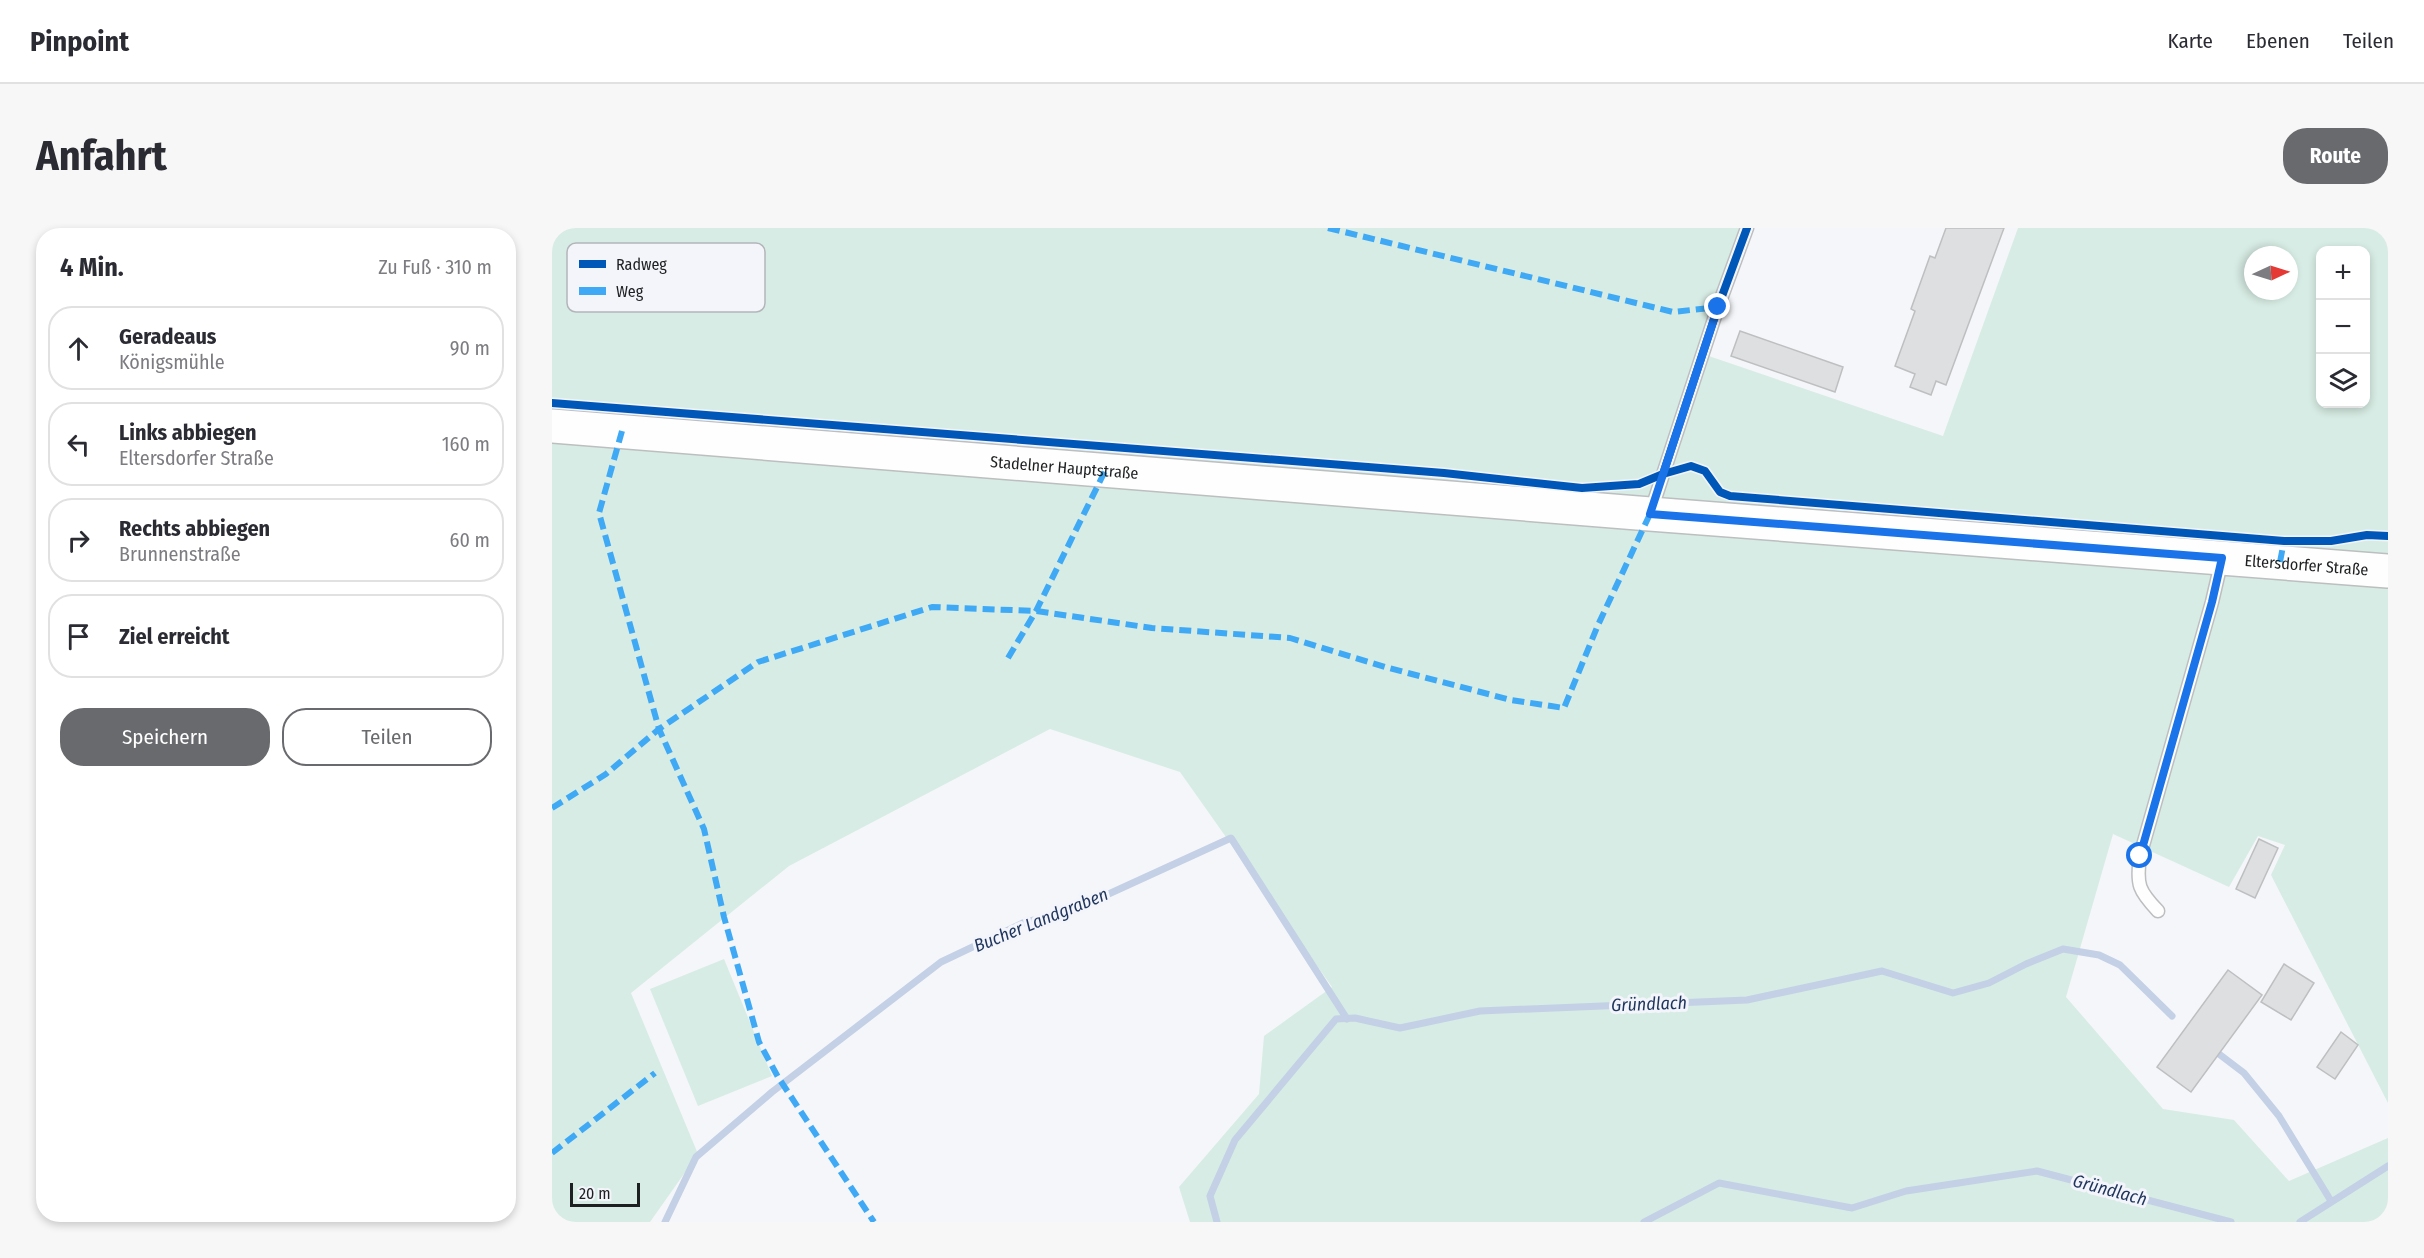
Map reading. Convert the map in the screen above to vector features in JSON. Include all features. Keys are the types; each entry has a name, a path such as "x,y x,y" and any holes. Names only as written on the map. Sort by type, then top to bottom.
{"main road":[{"name":"Stadelner Hauptstraße","path":"552,426 1578,508"},
{"name":"Eltersdorfer Straße","path":"1578,508 2388,571"}],"lane":[{"path":"1650,514 1718,307 1747,228"},
{"path":"2158,911 2141,893 2137,876 2140,856 2212,602 2222,558"}],"green space":[{"path":"552,228 1740,228 1697,352 1943,436 2018,228 2388,228 2388,1103 2271,875 2285,845 2258,836 2229,887 2113,834 2066,997 2163,1109 2234,1120 2289,1181 2388,1138 2388,1222 1190,1222 1179,1187 1259,1094 1264,1036 1332,987 1180,772 1050,729 789,866 631,993 698,1154 650,1222 552,1222"},
{"path":"724,959 772,1076 698,1106 650,989"}],"building":[{"path":"1946,228 2004,228 1946,385 1936,381 1931,395 1910,387 1915,374 1895,366 1915,311 1911,309 1930,256 1935,258"},
{"path":"1740,331 1843,367 1835,392 1731,356"},
{"path":"2259,839 2278,848 2255,898 2236,889"},
{"path":"2284,964 2314,983 2291,1020 2261,1002"},
{"path":"2228,970 2262,995 2191,1092 2157,1067"},
{"path":"2341,1032 2358,1045 2335,1079 2317,1067"}],"waterway":[{"name":"Bucher Landgraben","path":"665,1222 696,1157 772,1092 941,962 1023,923 1078,908 1231,838 1347,1019"},
{"name":"Gründlach","path":"1217,1222 1210,1196 1235,1140 1336,1019 1355,1018 1400,1028 1480,1011 1747,1000 1882,971 1953,993 1989,983 2026,964 2063,949 2099,955 2120,965 2172,1016"},
{"name":"Gründlach","path":"2219,1054 2244,1073 2279,1116 2331,1201"},
{"name":"Gründlach","path":"2300,1222 2388,1166"},
{"name":"Gründlach","path":"1644,1222 1719,1183 1852,1208 1906,1191 2037,1171 2231,1222"}],"marked path":[{"path":"1328,228 1673,312 1718,307"},
{"path":"622,431 599,513 659,729 704,829 724,917 759,1042 778,1077 874,1222"},
{"path":"1008,658 1036,611 1106,469"},
{"path":"552,808 606,774 659,729 758,662 932,607 1036,611 1152,628 1290,638 1385,667 1511,700 1564,708 1598,625 1650,514"},
{"path":"2280,562 2284,541"},
{"path":"552,1153 655,1073"},
{"path":"2380,1222 2388,1217"}],"cycle path":[{"path":"1663,474 1718,307 1747,228"},
{"path":"552,403 1444,473 1582,488 1639,484 1691,466 1705,471 1720,492 1730,496 2284,541 2331,541 2367,535 2388,536"}],"route":[{"path":"1718,307 1650,514 2222,558 2212,602 2140,856"}]}
